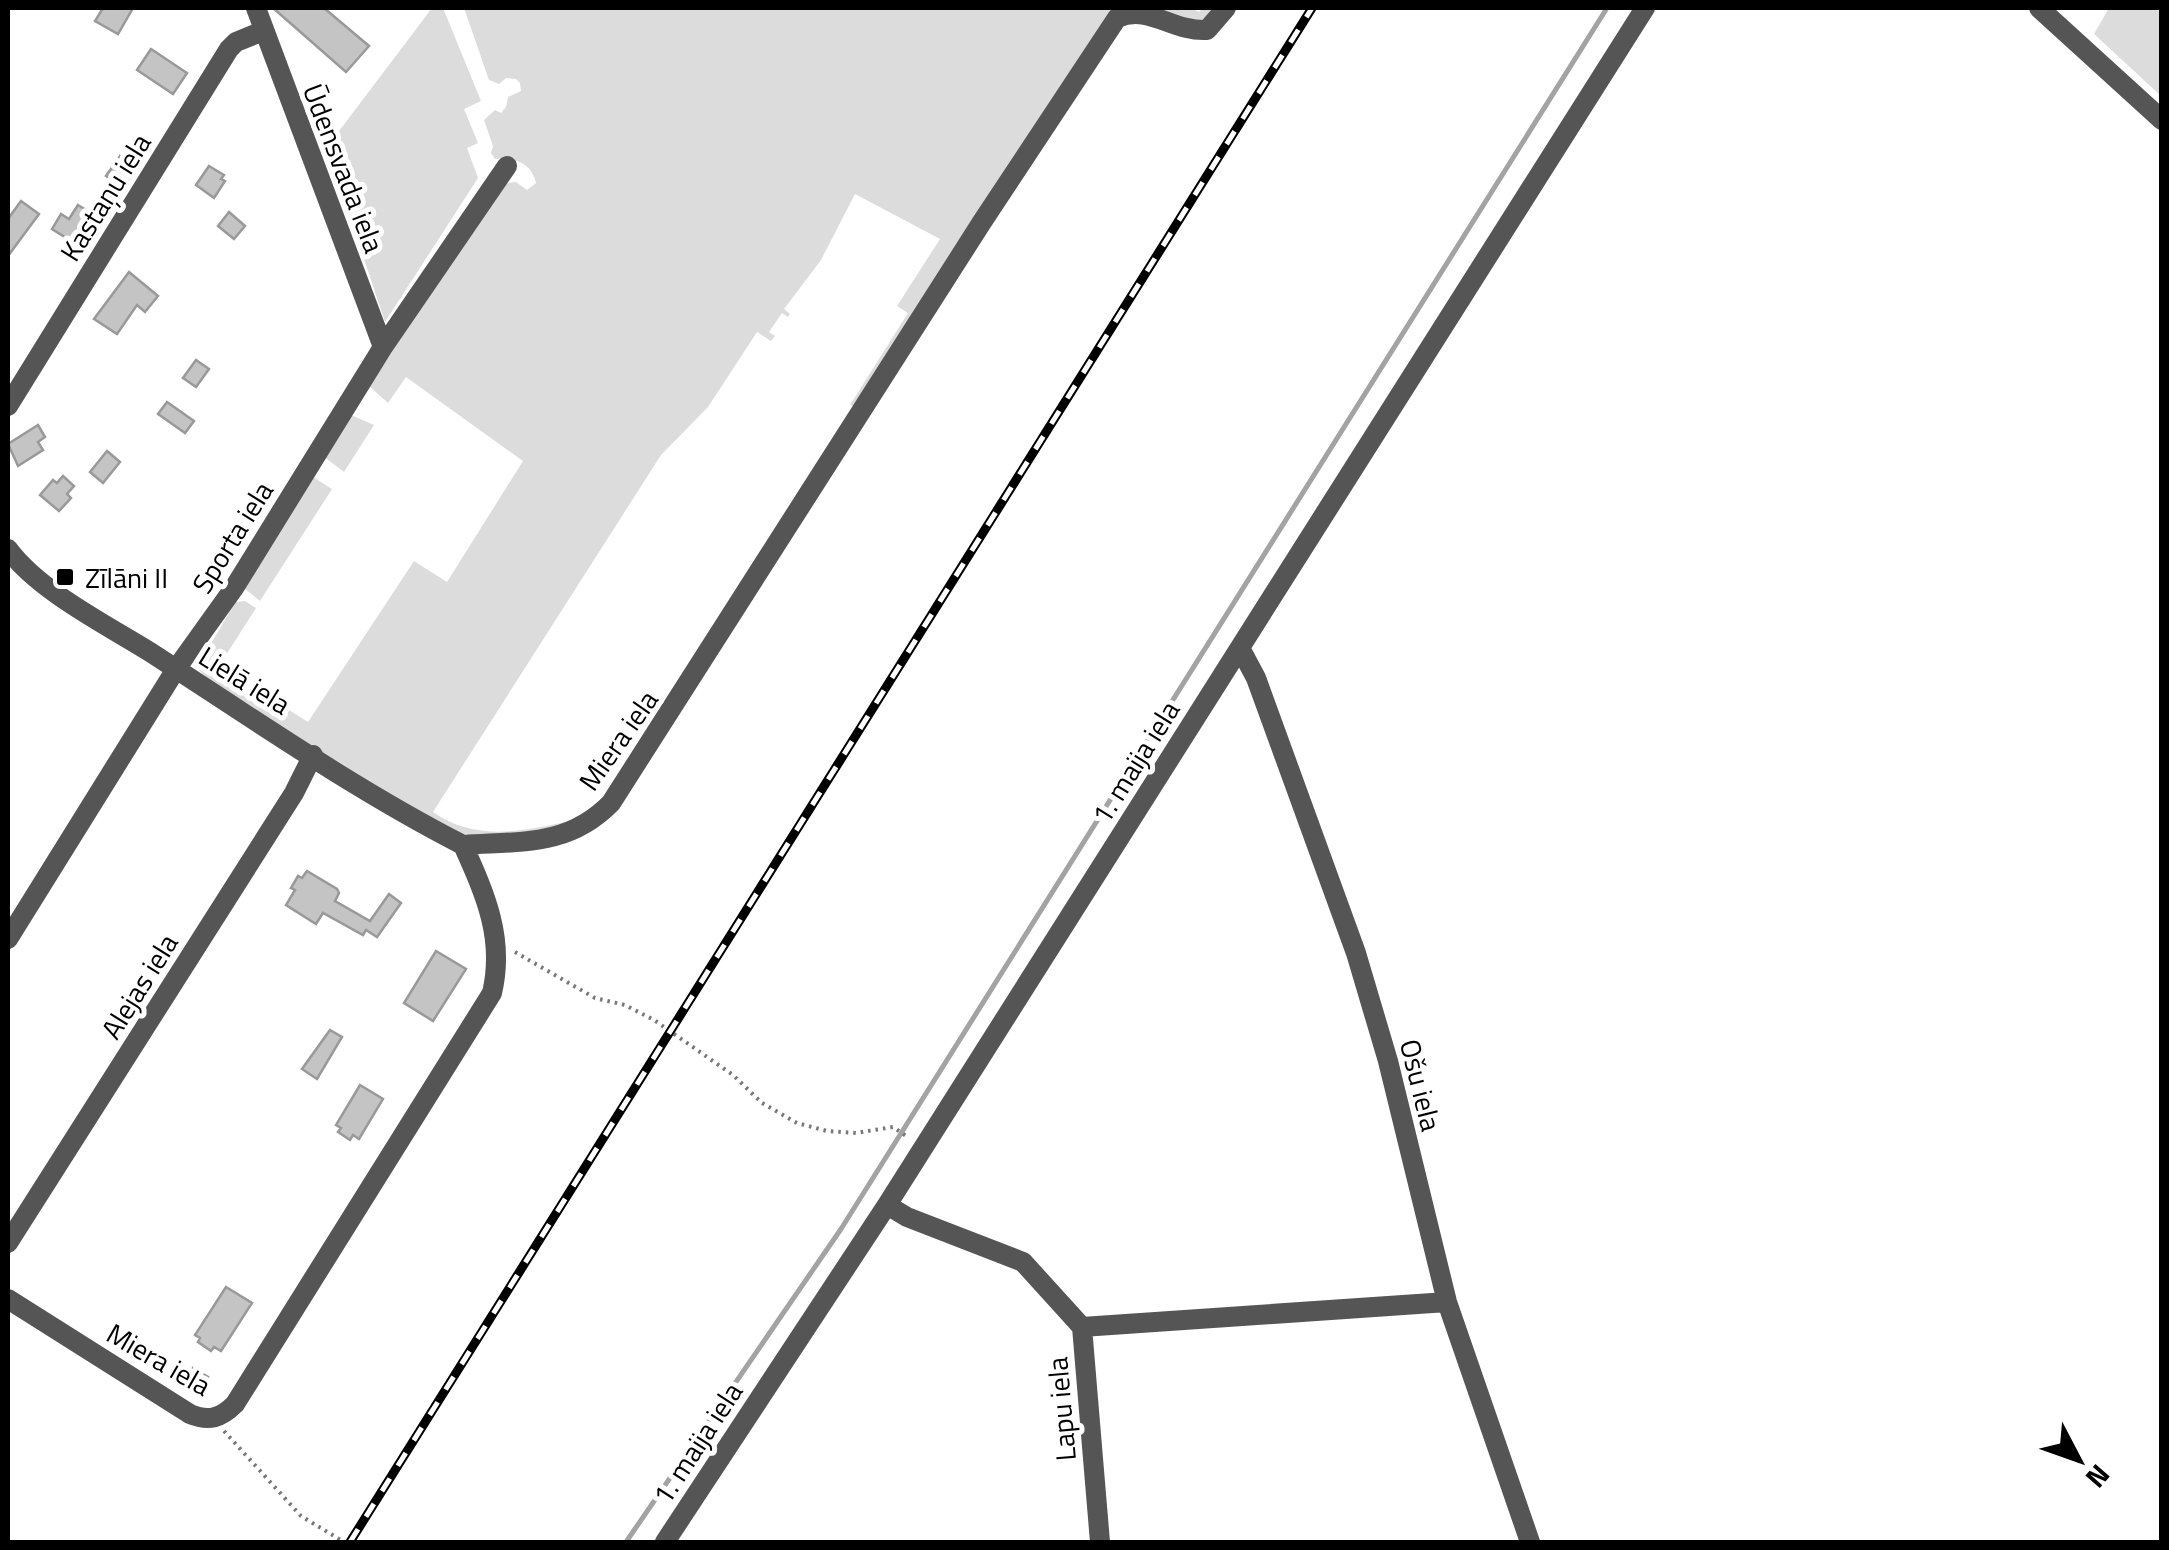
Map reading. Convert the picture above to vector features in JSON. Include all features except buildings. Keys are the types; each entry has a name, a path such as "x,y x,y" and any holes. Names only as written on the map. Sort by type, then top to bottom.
{"street":[{"name":"Ūdensvada iela","path":"256,8 382,347"},
{"name":"Miera iela","path":"8,1298 190,1414 218,1418 226,1413 246,1389 483,1011 496,974 495,931 484,892 463,845 567,834 597,817 611,802 1116,18 1129,12 1148,14 1186,31 1206,30 1226,8"},
{"name":"1. maija iela","path":"665,1542 887,1205 1646,8"},
{"path":"2039,8 2162,120"},
{"name":"Kastaņu iela","path":"8,406 229,49 263,31"},
{"name":"Sporta iela","path":"10,929 176,669 234,588 382,347 506,166"},
{"name":"Lielā iela","path":"8,549 22,566 78,606 312,756 463,845"},
{"name":"Ošu iela","path":"1240,648 1256,678 1356,953 1388,1061 1447,1302 1530,1542"},
{"name":"Alejas iela","path":"8,1243 294,792 312,756"},
{"name":"Lapu iela","path":"887,1205 1023,1262 1082,1327 1100,1542"},
{"path":"1082,1327 1447,1302"}],"path":[{"path":"495,931 510,948 550,973 595,998 625,1005 654,1020 733,1076 762,1103 798,1124 826,1131 856,1132 893,1127 909,1138"},
{"path":"218,1418 230,1439 301,1516 344,1542"}],"shaded area":[{"path":"432,8 443,8 481,101 464,109 478,143 467,148 478,178 385,322 327,147"},
{"path":"464,8 1122,8 853,406 850,405 908,313 897,306 940,239 855,194 821,260 784,309 790,314 788,317 782,313 769,332 775,336 771,341 757,332 708,407 661,455 433,812 481,831 515,831 566,822 561,829 478,836 458,833 429,820 211,682 199,670 236,602 245,601 256,608 219,666 308,722 414,561 447,582 523,461 406,377 388,403 369,386 506,183 516,182 527,190 536,183 526,166 515,160 495,159 491,153 493,146 484,120 495,110 501,113 508,97 521,91 520,83 506,78 499,84 489,80"},
{"path":"1149,8 1191,8 1199,12 1203,8 1219,8 1203,23"},
{"path":"2109,8 2161,8 2161,96 2094,34"},
{"path":"351,415 374,425 344,472 323,456"},
{"path":"310,475 332,489 260,601 245,589"}],"waterway":[{"path":"626,1542 841,1229 1607,8"}],"railway":[{"path":"350,1542 1312,8"}],"place":[{"name":"Zīlāni II","path":"65,577"}]}
